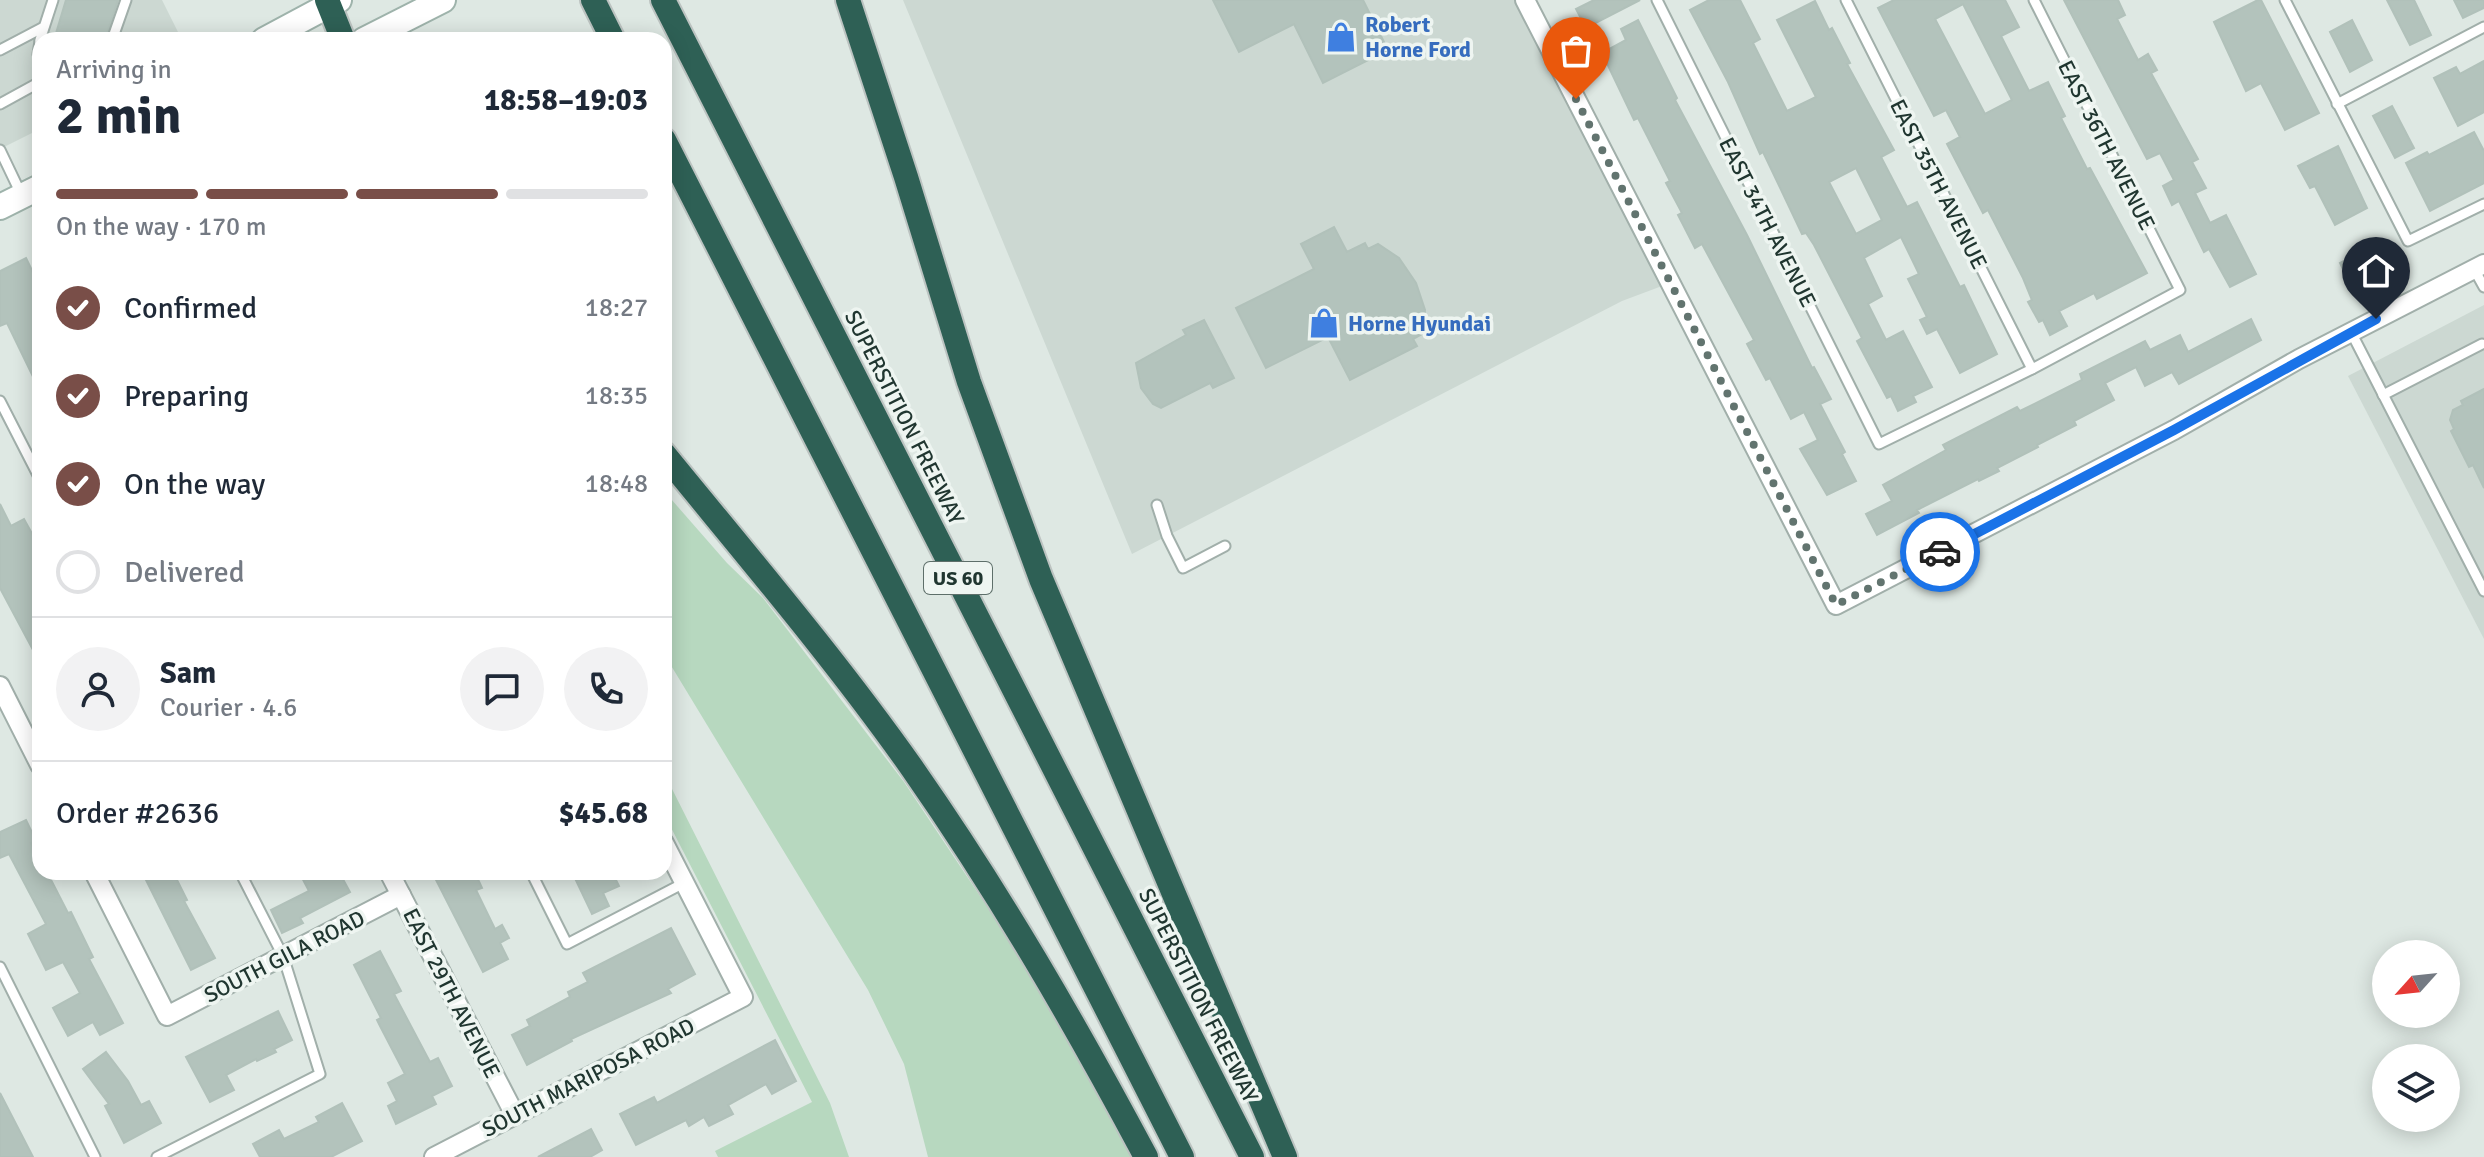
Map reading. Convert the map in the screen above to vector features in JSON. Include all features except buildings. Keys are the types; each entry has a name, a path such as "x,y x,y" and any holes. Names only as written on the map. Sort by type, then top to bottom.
{"highway":[{"name":"SUPERSTITION FREEWAY","path":"663,0 1252,1157"},
{"path":"848,0 969,382 1041,579 1285,1157"},
{"path":"594,1 609,32"},
{"path":"331,2 340,32"},
{"name":"US 60","path":"672,156 1182,1157"},
{"path":"672,464 772,586 911,767 997,894 1074,1022 1146,1157"}],"main road":[{"path":"380,32 443,0"},
{"path":"278,32 331,2"},
{"path":"0,207 31,191"}],"street":[{"path":"1525,0 1836,605 2174,430 2351,332 2479,266"},
{"path":"0,686 32,749"},
{"path":"672,859 684,883"},
{"name":"SOUTH GILA ROAD","path":"98,880 167,1016 401,895"},
{"name":"EAST 29TH AVENUE","path":"393,880 515,1115"},
{"name":"SOUTH MARIPOSA ROAD","path":"434,1157 743,997 684,883"}],"lane":[{"path":"41,32 53,0"},
{"path":"115,32 126,0"},
{"name":"EAST 34TH AVENUE","path":"1657,0 1879,444 2032,369"},
{"name":"EAST 35TH AVENUE","path":"1846,0 2032,369"},
{"name":"EAST 36TH AVENUE","path":"2032,369 2180,290 2034,0"},
{"path":"2285,0 2408,241 2484,204"},
{"path":"2337,104 2484,27"},
{"path":"34,32 42,28"},
{"path":"0,50 32,33"},
{"path":"0,104 32,86"},
{"path":"0,150 31,191"},
{"path":"2479,266 2484,287"},
{"path":"2351,332 2483,588"},
{"path":"2383,395 2482,344"},
{"path":"0,401 32,463"},
{"path":"1157,505 1167,536 1183,568 1225,546"},
{"path":"157,1157 320,1074 283,956 244,880"},
{"path":"535,880 567,944 684,883"},
{"path":"0,967 95,1157"}],"shaded area":[{"path":"0,0 162,0 178,32 32,32 32,133 0,149"},
{"path":"903,0 1525,0 1670,283 1622,301 1132,554"},
{"path":"2484,305 2484,639 2348,376"}],"green space":[{"path":"672,500 727,563 763,598 904,782 1008,938 1059,1023 1132,1157 928,1157 904,1064 868,990 672,667"},
{"path":"672,789 830,1103 849,1157 718,1157 715,1151 812,1102 672,830"}],"way so far":[{"path":"1576,99 1836,605 1940,552"}],"place":[{"name":"Robert Horne Ford","path":"1341,37"},
{"name":"Horne Hyundai","path":"1324,323"}],"route":[{"path":"1940,552 2174,430 2376,319"}]}
